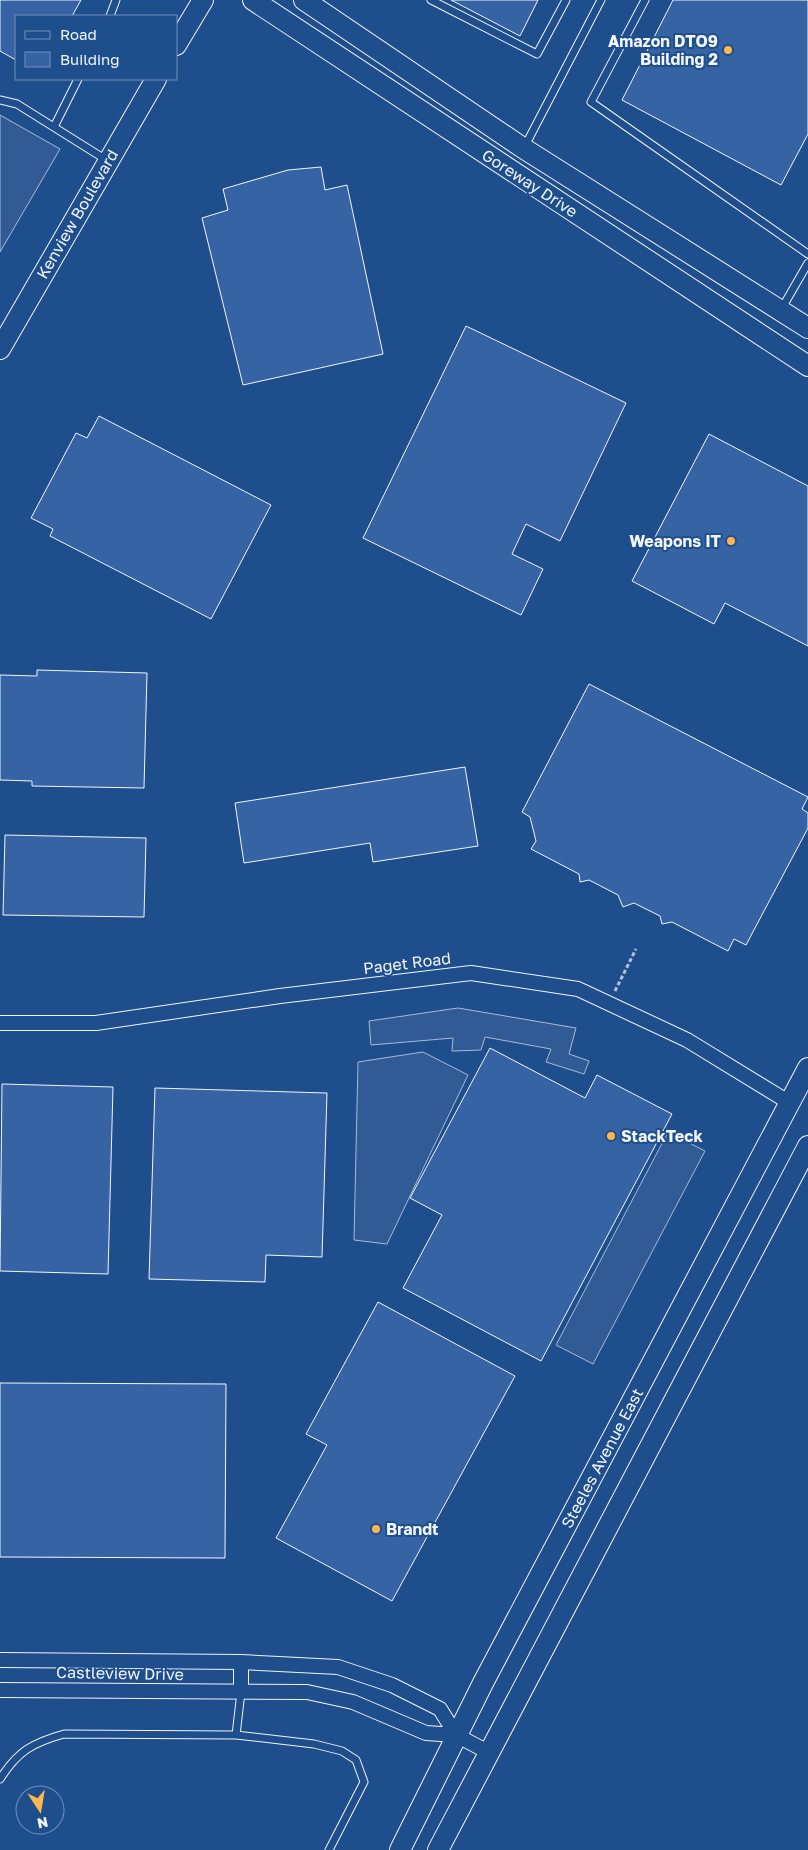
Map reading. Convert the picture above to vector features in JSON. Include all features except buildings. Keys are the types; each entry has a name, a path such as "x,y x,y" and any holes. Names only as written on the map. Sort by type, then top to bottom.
{"main road":[{"path":"178,43 203,0"},
{"name":"Goreway Drive","path":"253,0 808,366"},
{"name":"Goreway Drive","path":"304,0 523,148 808,328"},
{"name":"Kenview Boulevard","path":"2,339 155,80"},
{"name":"Steeles Avenue East","path":"400,1850 456,1735 808,1068"},
{"path":"438,1850 808,1146"}],"street":[{"name":"Paget Road","path":"0,1023 96,1023 280,996 471,973 578,989 687,1040 790,1103"},
{"name":"Castleview Drive","path":"0,1660 241,1662 338,1667 392,1685 440,1709 456,1735"},
{"path":"241,1662 241,1692"},
{"name":"Castleview Drive","path":"0,1690 307,1692 352,1702 426,1732 456,1735 488,1752"}],"lane":[{"path":"110,15 116,0"},
{"path":"431,0 537,54 566,0"},
{"path":"523,148 601,0"},
{"path":"645,0 591,102 808,254"},
{"path":"54,127 78,80"},
{"path":"0,100 17,104 108,161"},
{"path":"781,310 808,263"},
{"path":"236,1735 241,1692"},
{"path":"0,1779 11,1762 36,1742 64,1734 236,1735 314,1744 342,1751 356,1760 364,1782 329,1850"}],"path":[{"path":"609,1003 636,950"}],"shaded area":[{"path":"0,115 60,149 0,252"},
{"path":"458,1008 576,1028 569,1054 589,1061 584,1074 546,1062 551,1049 485,1037 481,1050 452,1051 453,1038 371,1045 369,1021"},
{"path":"423,1052 468,1075 387,1244 354,1240 358,1062"},
{"path":"668,1132 705,1151 593,1364 556,1345"}],"place":[{"name":"Amazon DTO9 Building 2","path":"728,50"},
{"name":"Weapons IT","path":"731,541"},
{"name":"StackTeck","path":"611,1136"},
{"name":"Brandt","path":"376,1529"}]}
